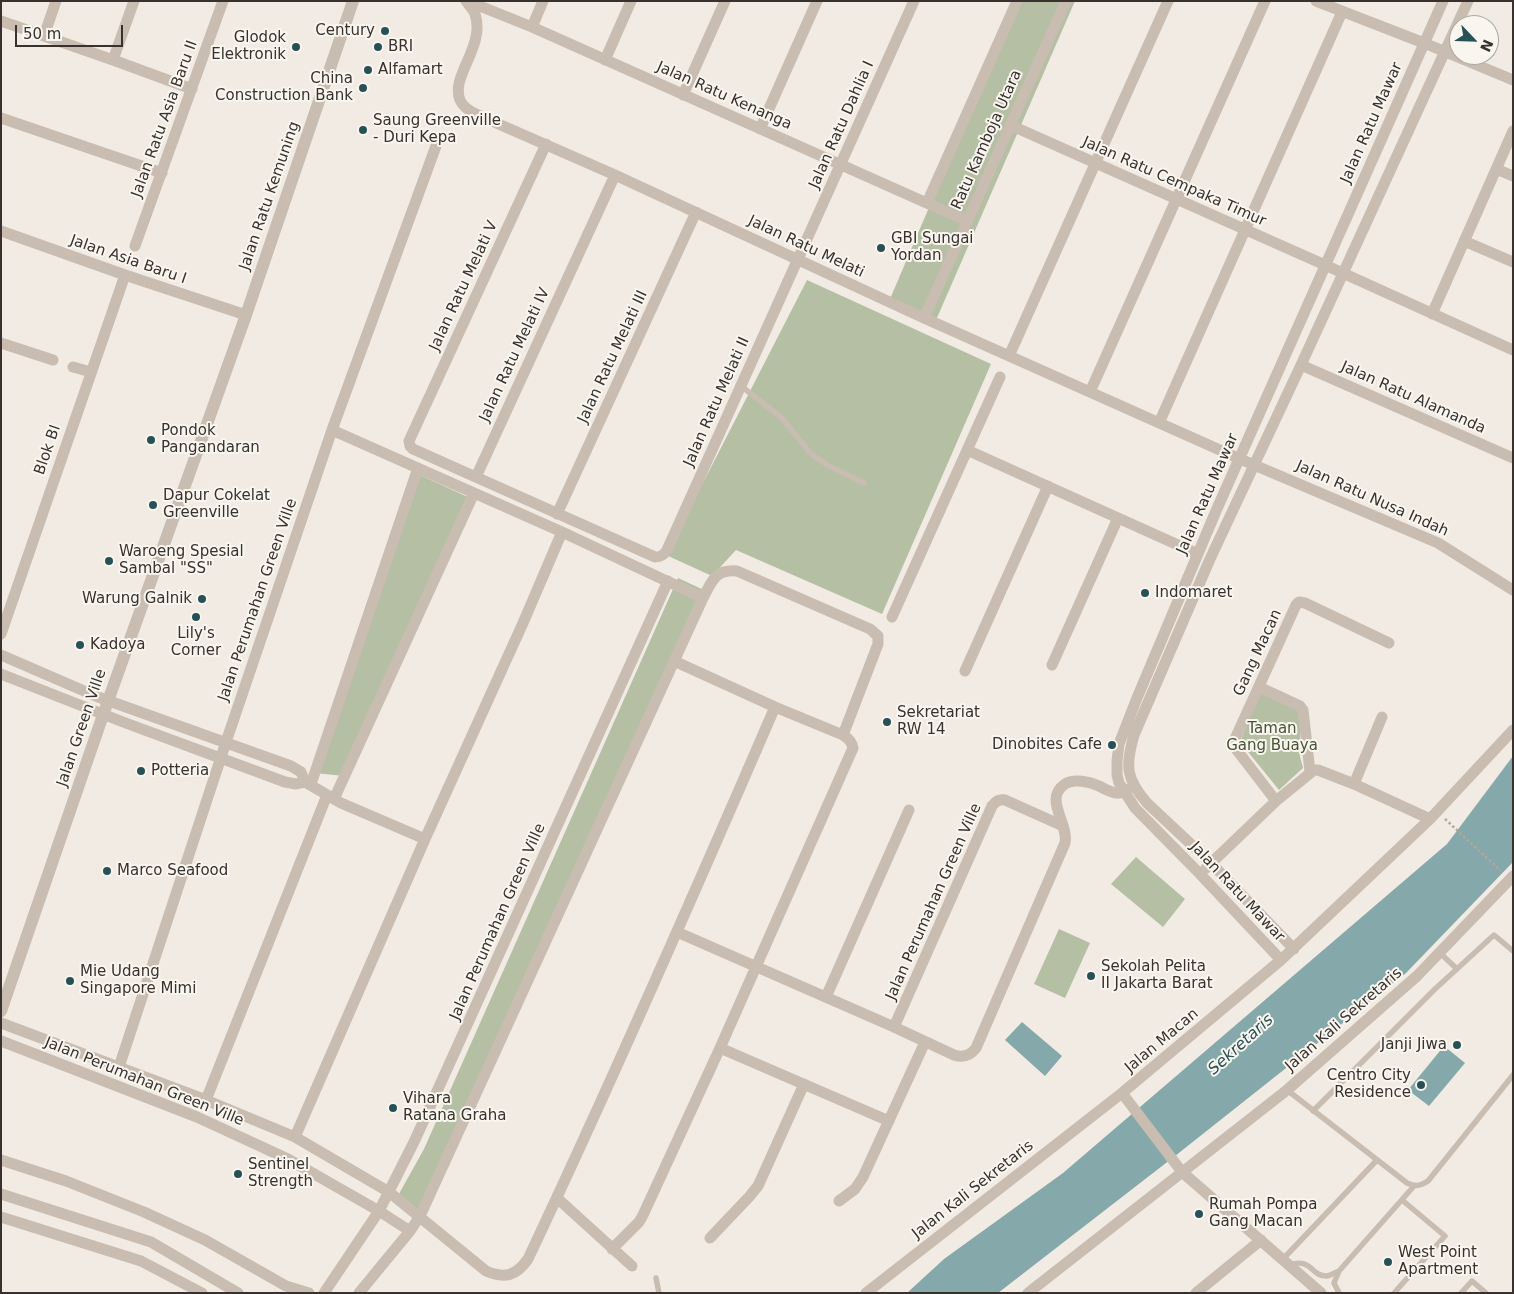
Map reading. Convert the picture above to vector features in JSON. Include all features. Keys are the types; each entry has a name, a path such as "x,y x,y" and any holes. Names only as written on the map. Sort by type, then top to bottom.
{"street":[{"path":"44,36 56,1"},
{"path":"113,60 134,1"},
{"name":"Jalan Ratu Asia Baru II","path":"136,246 223,1"},
{"name":"Jalan Ratu Kemuning","path":"246,315 354,1"},
{"name":"Jalan Ratu Kenanga","path":"466,1 532,27 967,221"},
{"name":"Jalan Ratu Melati","path":"466,1 474,12 477,23 475,44 458,92 460,102 468,110 615,175 924,318 1240,459"},
{"path":"532,27 543,1"},
{"path":"605,60 631,1"},
{"path":"684,95 725,1"},
{"path":"760,129 817,1"},
{"name":"Jalan Ratu Dahlia I","path":"798,260 914,1"},
{"path":"927,204 1017,1"},
{"name":"Ratu Kamboja Utara","path":"924,318 1066,1"},
{"path":"1009,356 1168,1"},
{"path":"1090,392 1265,1"},
{"path":"1316,1 1513,80"},
{"name":"Jalan Ratu Mawar","path":"1294,949 1211,864 1117,776 1119,744 1198,554 1443,1"},
{"name":"Jalan Ratu Mawar","path":"1282,960 1135,808 1129,789 1129,751 1134,735 1210,559 1468,1"},
{"path":"1159,423 1342,12"},
{"path":"1,21 192,89"},
{"path":"1,118 162,173"},
{"name":"Jalan Ratu Cempaka Timur","path":"1010,125 1513,350"},
{"path":"1432,314 1513,131"},
{"name":"Jalan Ratu Melati V","path":"476,477 413,449 409,441 546,144"},
{"name":"Jalan Perumahan Green Ville","path":"119,1067 226,742 332,430 436,146"},
{"path":"1496,169 1513,176"},
{"name":"Jalan Ratu Melati IV","path":"476,477 615,175"},
{"name":"Jalan Ratu Melati III","path":"558,514 696,212"},
{"name":"Jalan Asia Baru I","path":"1,231 246,315"},
{"path":"1464,240 1513,262"},
{"name":"Jalan Ratu Melati II","path":"558,514 655,557 662,556 667,550 798,260"},
{"name":"Blok BI","path":"1,634 125,275"},
{"name":"Jalan Green Ville","path":"1,1011 103,715 246,315"},
{"path":"1,343 53,360"},
{"name":"Jalan Ratu Alamanda","path":"1301,365 1513,458"},
{"path":"73,367 91,372"},
{"path":"892,617 1000,377"},
{"path":"332,430 562,532 703,598"},
{"path":"968,450 1198,554"},
{"name":"Jalan Ratu Nusa Indah","path":"1240,459 1438,543 1513,590"},
{"path":"308,783 418,468"},
{"path":"476,477 558,514"},
{"path":"965,671 1048,486"},
{"name":"Jalan Perumahan Green Ville","path":"206,1100 330,797 474,493"},
{"path":"1052,665 1118,518"},
{"path":"295,1137 562,532"},
{"path":"359,1293 415,1223 703,598 714,578 720,572 728,570 738,571 870,629 878,636 878,644 843,735"},
{"name":"Jalan Perumahan Green Ville","path":"324,1293 379,1211 418,1133 668,581"},
{"name":"Gang Macan","path":"1276,801 1234,745 1234,741 1296,605 1299,602 1305,603 1389,643"},
{"path":"1,655 108,701 291,766 301,772 308,783 330,797 425,839"},
{"path":"612,1249 639,1222 643,1214 720,1048 853,748 850,741 843,735 775,707 674,661"},
{"path":"1,674 103,715 285,782 296,784 308,783"},
{"path":"1259,687 1300,706 1303,710 1310,772"},
{"name":"Jalan Perumahan Green Ville","path":"1,1040 205,1120 288,1158 379,1211 415,1223 496,1276 506,1276 515,1273 523,1267 528,1259 557,1198 677,932 775,707"},
{"path":"1354,784 1382,717"},
{"name":"Jalan Macan","path":"1124,1096 1294,949 1430,819 1513,730"},
{"path":"1200,874 1276,801 1310,772 1318,770 1354,784 1430,819"},
{"path":"677,932 925,1042 960,1057 966,1056 976,1048 1065,842 1064,826 1056,805 1056,796 1060,788 1067,782 1076,781 1088,782 1119,794 1129,789"},
{"name":"Jalan Perumahan Green Ville","path":"894,1027 992,806 996,801 1006,800 1064,826"},
{"path":"826,997 909,810"},
{"name":"Jalan Kali Sekretaris","path":"1034,1291 1179,1168 1287,1090 1417,976 1440,954 1508,874"},
{"name":"Jalan Perumahan Green Ville","path":"1,1023 206,1100 295,1137 389,1192 415,1223"},
{"path":"839,1201 855,1189 864,1177 925,1042"},
{"path":"720,1048 889,1121"},
{"path":"710,1238 758,1186 804,1084"},
{"path":"1124,1096 1179,1168 1321,1293"},
{"name":"Jalan Kali Sekretaris","path":"866,1293 1124,1096"},
{"path":"1,1160 66,1181 144,1212 206,1240 285,1289 309,1293"},
{"path":"1,1194 151,1242 238,1293"},
{"path":"557,1198 632,1266"},
{"path":"1,1217 141,1261 202,1293"},
{"path":"1196,1293 1261,1240"}],"lane":[{"path":"741,386 782,418 811,454 829,466 864,483"},
{"path":"1313,1110 1435,989 1494,935 1513,952"},
{"path":"1440,954 1457,969"},
{"path":"1287,1090 1407,1183 1414,1186 1422,1185 1428,1181 1513,1075"},
{"path":"1286,1262 1377,1160"},
{"path":"1339,1293 1334,1283 1339,1271 1414,1186"},
{"path":"1394,1293 1445,1236 1402,1200"},
{"path":"1286,1262 1305,1264 1320,1274 1328,1276 1339,1271"},
{"path":"656,1278 659,1293"},
{"path":"1461,1293 1472,1280 1486,1293"}],"path":[{"path":"1444,818 1508,874"}],"green space":[{"path":"1017,1 1075,1 933,327 887,306"},
{"path":"807,280 991,364 882,614 736,550 712,576 666,555"},
{"path":"420,475 470,498 344,776 315,773"},
{"path":"678,578 706,591 415,1218 395,1201 424,1149"},
{"name":"Taman Gang Buaya","path":"1260,693 1298,710 1300,715 1300,757 1303,768 1279,790 1240,742"},
{"path":"1136,857 1185,899 1163,927 1111,884"},
{"path":"1059,929 1090,943 1065,998 1034,984"}],"water":[{"name":"Sekretaris","path":"1513,756 1513,862 1406,973 998,1293 907,1293 944,1259 1063,1173 1447,844"},
{"path":"1022,1022 1062,1056 1045,1076 1005,1040"},
{"path":"1444,1046 1465,1063 1429,1106 1408,1090"}],"place":[{"name":"Century","path":"385,31"},
{"name":"Glodok Elektronik","path":"296,47"},
{"name":"BRI","path":"378,47"},
{"name":"Alfamart","path":"368,70"},
{"name":"China Construction Bank","path":"363,88"},
{"name":"Saung Greenville - Duri Kepa","path":"363,130"},
{"name":"GBI Sungai Yordan","path":"881,248"},
{"name":"Pondok Pangandaran","path":"151,440"},
{"name":"Dapur Cokelat Greenville","path":"153,505"},
{"name":"Waroeng Spesial Sambal \"SS\"","path":"109,561"},
{"name":"Indomaret","path":"1145,593"},
{"name":"Warung Galnik","path":"202,599"},
{"name":"Lily's Corner","path":"196,617"},
{"name":"Kadoya","path":"80,645"},
{"name":"Sekretariat RW 14","path":"887,722"},
{"name":"Dinobites Cafe","path":"1112,745"},
{"name":"Potteria","path":"141,771"},
{"name":"Marco Seafood","path":"107,871"},
{"name":"Sekolah Pelita II Jakarta Barat","path":"1091,976"},
{"name":"Mie Udang Singapore Mimi","path":"70,981"},
{"name":"Janji Jiwa","path":"1457,1045"},
{"name":"Centro City Residence","path":"1421,1085"},
{"name":"Vihara Ratana Graha","path":"393,1108"},
{"name":"Sentinel Strength","path":"238,1174"},
{"name":"Rumah Pompa Gang Macan","path":"1199,1214"},
{"name":"West Point Apartment","path":"1388,1262"}]}
